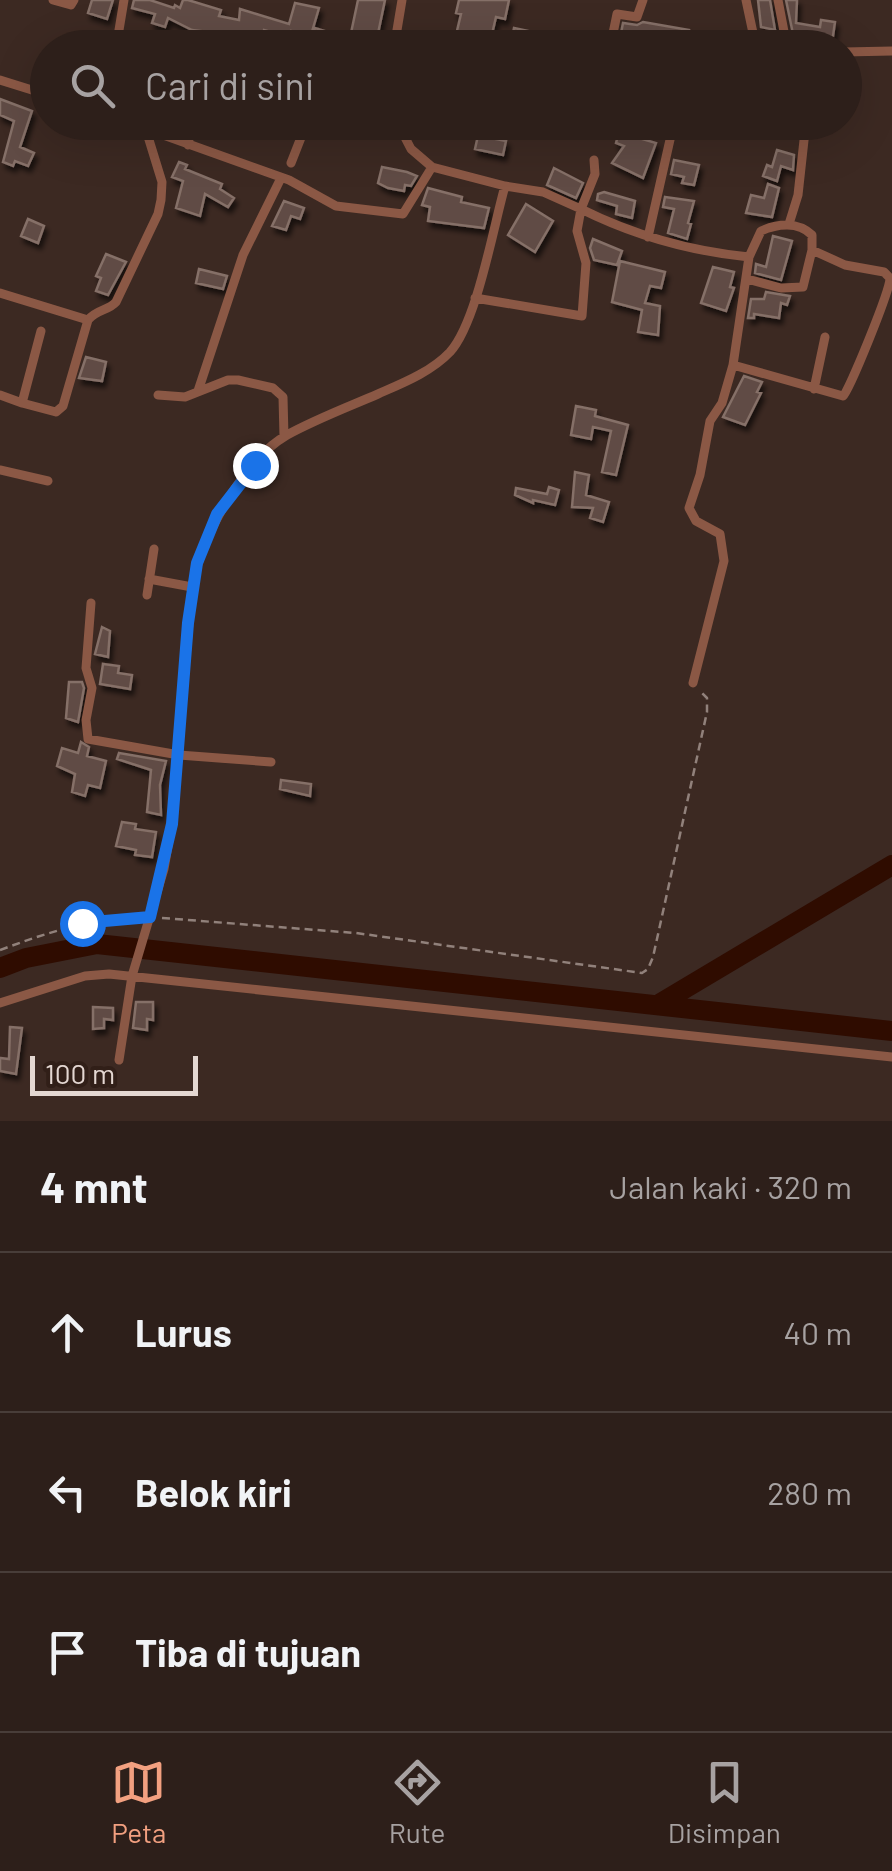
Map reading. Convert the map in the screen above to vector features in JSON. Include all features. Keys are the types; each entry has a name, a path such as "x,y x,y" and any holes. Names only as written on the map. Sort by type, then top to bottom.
{"street":[{"path":"53,0 71,5 74,0"},
{"path":"119,30 124,0"},
{"path":"397,30 402,0"},
{"path":"614,30 617,14 637,17 644,0"},
{"path":"746,0 752,30"},
{"path":"778,0 787,30"},
{"path":"862,52 892,51"},
{"path":"0,80 30,89"},
{"path":"0,395 51,412 63,406 88,320 94,312 116,302 158,214 162,182 149,140"},
{"path":"174,140 282,178 336,206 402,214 432,167"},
{"path":"188,145 189,140"},
{"path":"291,163 300,140"},
{"path":"406,140 432,167 543,192 648,237 748,257"},
{"path":"648,237 670,140"},
{"path":"789,224 798,195 804,140"},
{"path":"475,298 582,316 586,263 577,231 595,174 594,160"},
{"path":"198,391 243,255 282,178"},
{"path":"120,1060 132,975 172,824 192,587 197,563 217,514 255,465 284,437 428,369 450,353 468,326 505,186"},
{"path":"693,683 724,561 720,534 696,521 689,508 710,421 722,403 732,366 748,257 760,231 789,224 812,235 803,286 781,288 747,279"},
{"path":"732,366 843,396 848,393 887,298 890,278 884,272 845,265 812,250"},
{"path":"0,293 88,320"},
{"path":"22,403 41,331"},
{"path":"814,389 825,337"},
{"path":"158,396 185,397 228,380 257,382 272,388 284,402 284,437"},
{"path":"0,470 48,481"},
{"path":"147,595 154,549"},
{"path":"148,579 192,587"},
{"path":"92,603 86,668 92,688 86,720 88,739 179,755 271,762"},
{"path":"0,1003 85,976 132,975 892,1057"}],"path":[{"path":"0,950 57,929 109,918 356,933 642,973 653,957 707,712 706,698 693,683"}],"building":[{"path":"92,0 113,0 107,19 88,13"},
{"path":"134,0 180,8 183,0 188,0 221,10 219,16 239,20 240,9 289,24 295,3 319,8 312,30 192,30 168,18 165,27 152,23 155,14 132,8"},
{"path":"358,0 385,0 379,30 352,30"},
{"path":"459,0 509,0 505,19 496,17 493,30 457,30 461,14 456,13"},
{"path":"758,0 770,0 775,30 761,27"},
{"path":"786,0 797,0 796,23 820,27 821,20 835,22 834,30 792,30"},
{"path":"643,22 689,30 622,30 623,23"},
{"path":"0,99 30,110 20,147 34,153 28,166 3,162 14,121 0,115"},
{"path":"477,140 506,141 503,155 475,149"},
{"path":"616,143 656,143 643,178 612,163 624,146"},
{"path":"777,150 794,155 793,170 781,166 777,181 763,176 767,165 772,167"},
{"path":"674,160 699,165 694,185 682,183 684,177 671,174"},
{"path":"179,162 187,165 185,169 222,184 220,189 234,198 228,207 205,194 200,216 176,208 183,181 172,177"},
{"path":"382,167 417,176 411,186 405,185 404,191 388,188 378,183"},
{"path":"554,168 583,183 576,198 547,185"},
{"path":"768,184 779,188 772,217 746,213 751,195 764,198"},
{"path":"428,188 462,197 461,202 489,208 484,228 428,221 430,207 422,205"},
{"path":"604,192 635,201 632,218 616,214 617,206 597,200 598,194"},
{"path":"665,197 694,201 687,239 668,233 674,209 663,207"},
{"path":"284,201 304,208 300,219 291,216 286,230 272,226"},
{"path":"526,204 553,221 535,252 508,235"},
{"path":"28,219 44,226 38,243 21,236"},
{"path":"773,236 792,241 781,280 755,273 756,264 766,267"},
{"path":"593,239 622,251 617,265 594,260 590,248"},
{"path":"106,254 126,262 108,295 96,291 101,278 96,276"},
{"path":"620,261 665,272 661,288 650,286 645,303 660,306 658,335 638,332 642,310 612,302"},
{"path":"713,267 734,272 730,287 734,288 726,311 701,303"},
{"path":"199,269 227,276 223,289 196,283"},
{"path":"766,292 790,296 787,305 781,303 779,318 754,314 754,318 748,318 751,299 764,299"},
{"path":"86,357 106,362 102,381 79,378"},
{"path":"744,376 762,382 757,392 761,393 745,425 723,417"},
{"path":"576,406 596,410 595,416 628,425 616,475 602,472 611,431 593,427 591,439 571,435"},
{"path":"575,472 589,475 586,495 609,502 603,522 590,518 593,508 572,507"},
{"path":"549,487 559,490 555,505 533,503 515,495 516,488 547,494"},
{"path":"102,627 110,631 108,657 95,654"},
{"path":"103,664 119,666 118,673 132,675 130,689 100,684"},
{"path":"69,682 82,682 84,688 78,722 66,718"},
{"path":"81,742 89,747 87,756 106,761 100,788 88,785 85,796 72,792 75,774 57,766 62,748 78,753"},
{"path":"119,753 166,761 160,785 161,815 147,812 151,770 117,759"},
{"path":"281,780 311,784 310,796 280,789"},
{"path":"122,822 136,824 135,829 156,832 152,857 135,855 136,850 116,846"},
{"path":"136,1002 153,1002 153,1020 147,1019 147,1030 133,1028"},
{"path":"93,1007 113,1008 113,1020 104,1019 104,1028 93,1029"},
{"path":"10,1027 22,1028 16,1074 0,1071 0,1058 9,1059"}],"waterway":[{"path":"659,1004 892,865"},
{"path":"0,968 26,958 97,944 892,1031"}],"route":[{"path":"82,923 150,917 172,824 188,623 197,563 217,514 255,465"}]}
